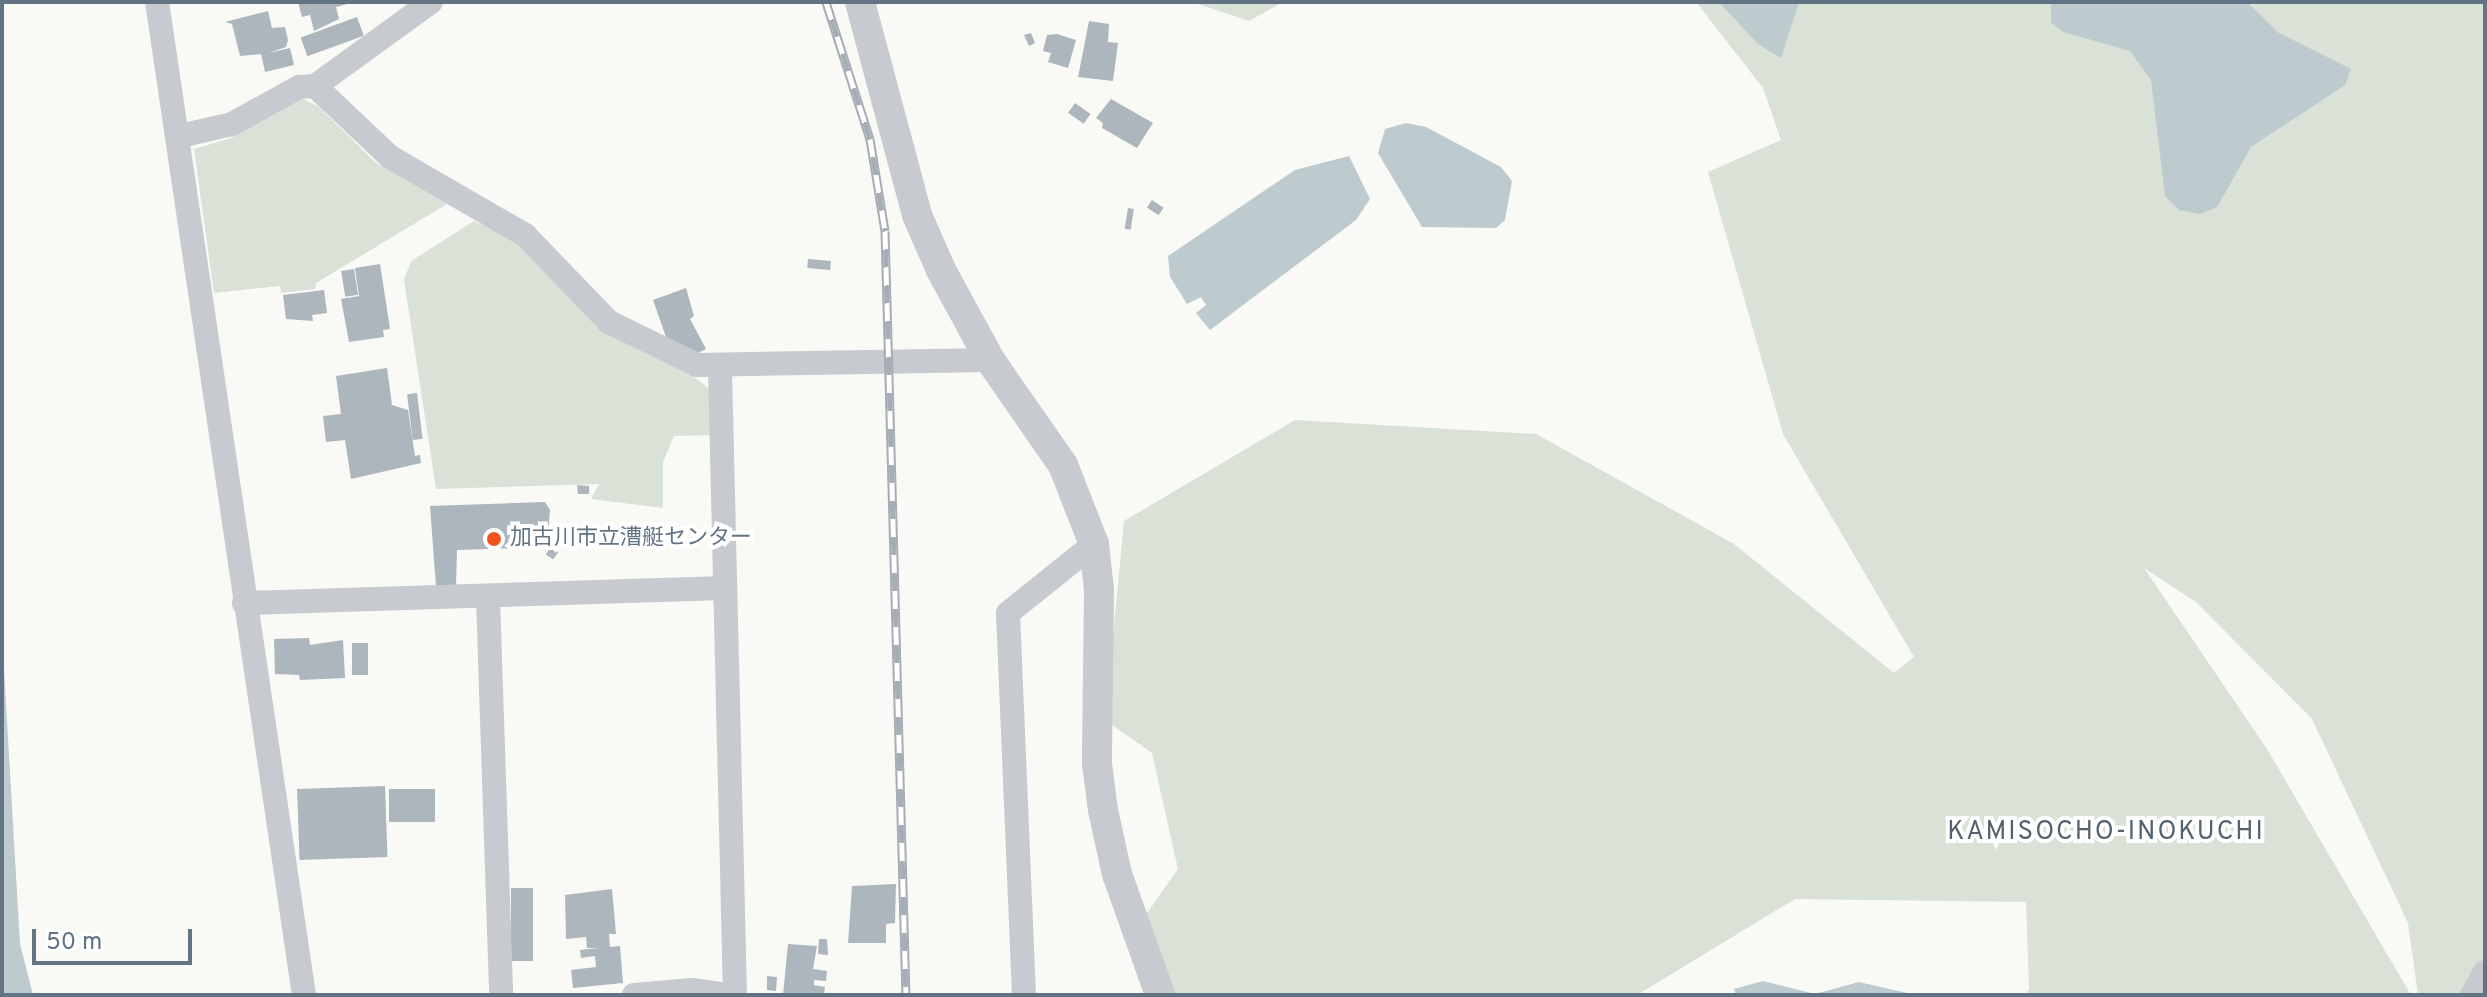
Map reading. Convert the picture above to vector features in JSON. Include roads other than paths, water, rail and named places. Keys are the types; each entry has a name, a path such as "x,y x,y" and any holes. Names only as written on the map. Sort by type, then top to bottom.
{"street":[{"path":"157,2 180,136 244,603 304,995"},
{"path":"180,136 232,124 299,87 315,86 431,2"},
{"path":"860,2 917,215 990,360 1063,465 1094,544 1099,590 1097,764 1103,810 1117,874 1160,995"},
{"path":"315,86 390,157 525,235 609,322 697,365 720,369 990,360"},
{"path":"720,369 735,995"},
{"path":"1024,995 1008,613 1094,544"},
{"path":"244,603 488,598 725,588"},
{"path":"488,598 501,995"},
{"path":"2472,995 2485,972"},
{"path":"634,995 692,990 727,995"}],"railway":[{"path":"826,2 870,139 885,231 906,995"}],"place":[{"name":"加古川市立漕艇センター","path":"494,539"}],"district":[{"name":"KAMISOCHO-INOKUCHI","path":"2106,833"}]}
